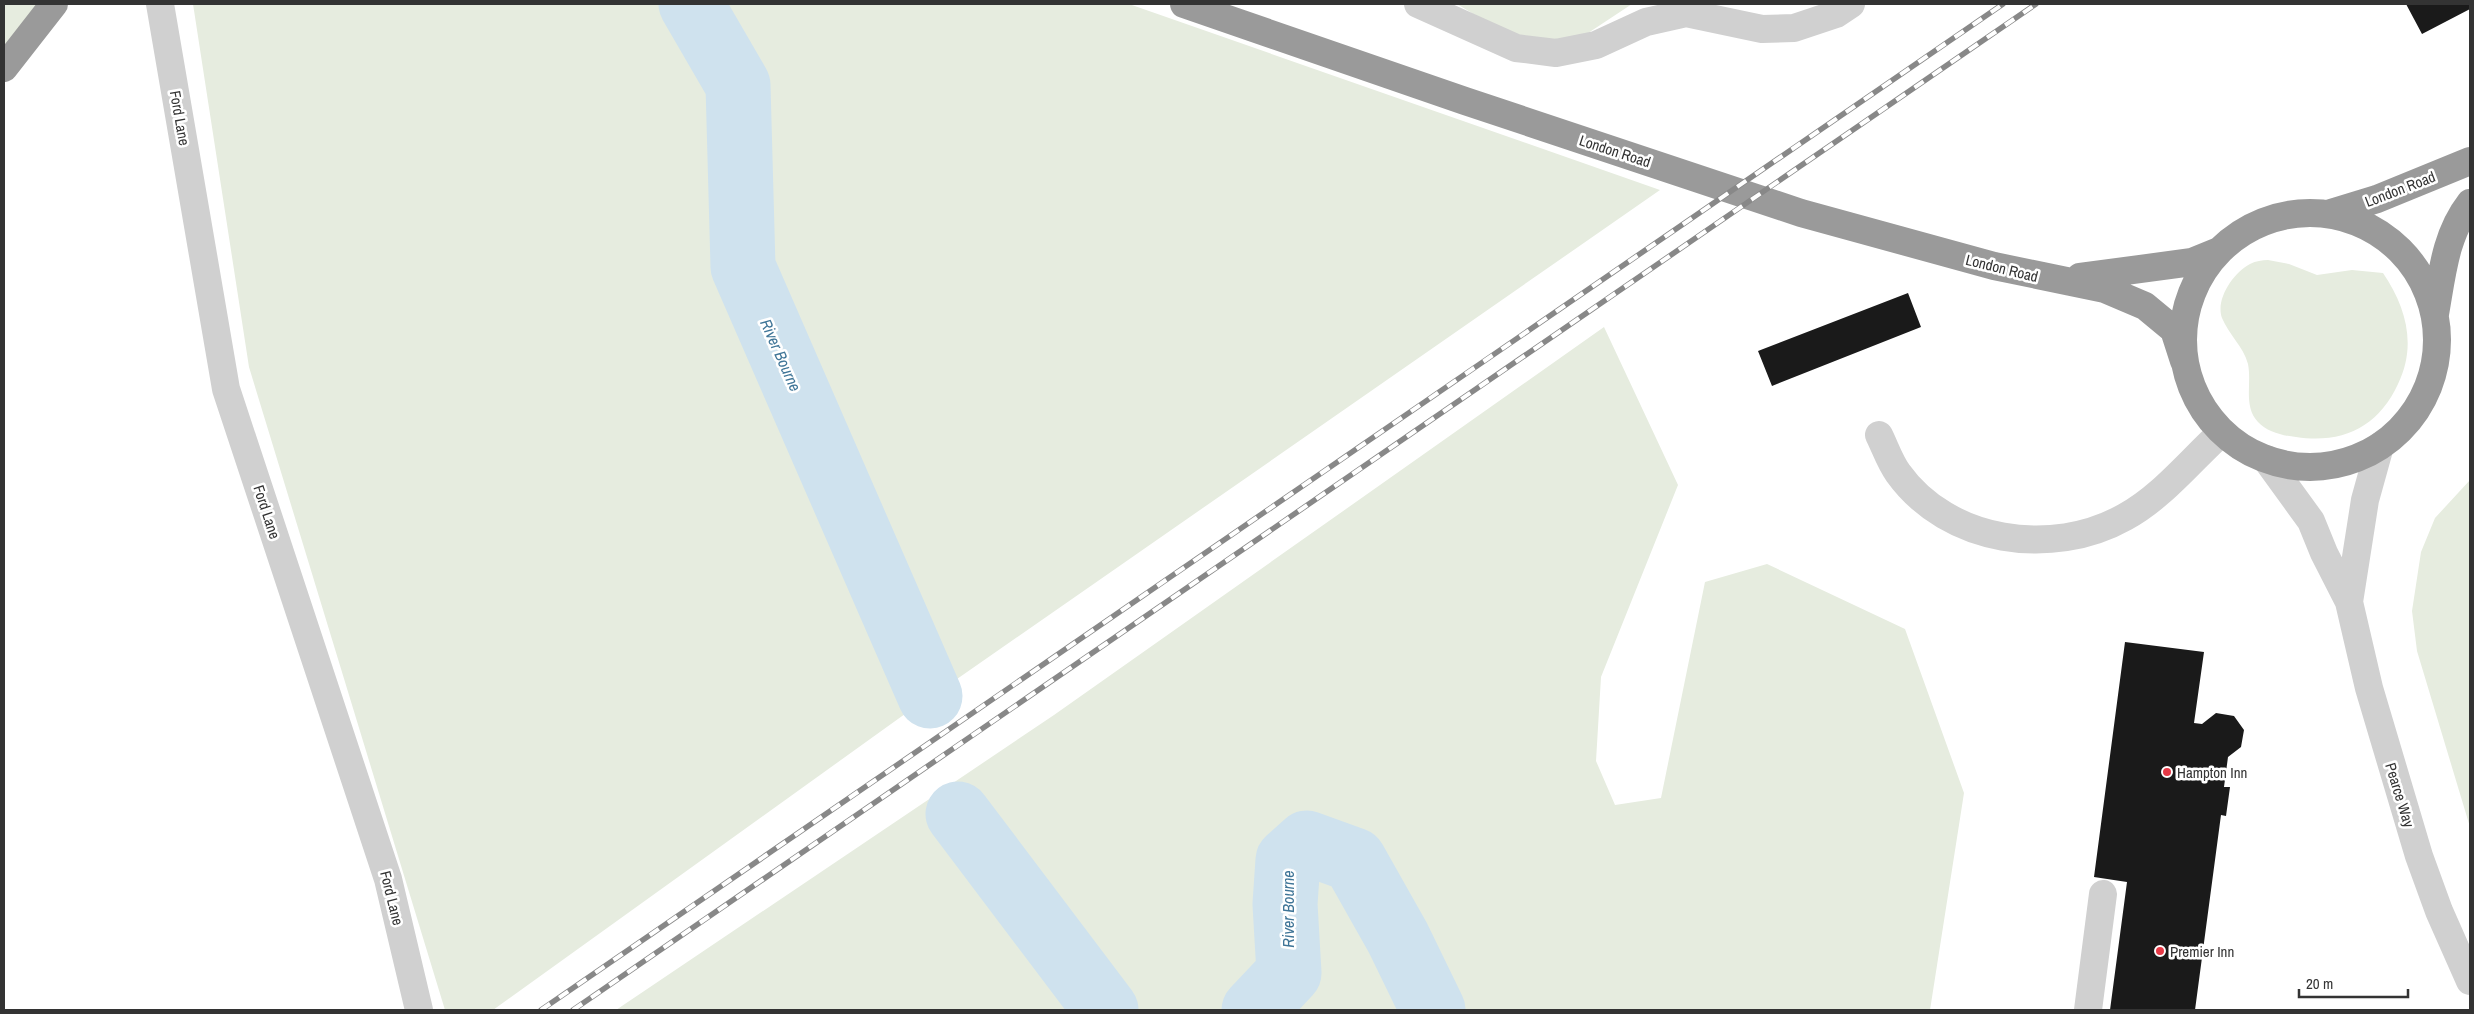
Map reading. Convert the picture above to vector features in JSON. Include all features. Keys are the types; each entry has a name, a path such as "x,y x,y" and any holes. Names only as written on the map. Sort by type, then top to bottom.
{"highway":[{"path":"4,68 54,4"},
{"name":"London Road","path":"1184,4 1225,10 1801,213 1916,246 2051,280 2105,289 2145,306 2174,330 2198,400 2222,432 2243,448 2266,459 2289,466 2313,467 2337,464 2360,458 2380,446 2407,422 2423,399 2431,379 2436,358 2435,315"},
{"name":"London Road","path":"2328,214 2377,199 2470,161"},
{"path":"2435,315 2446,250 2463,213 2470,204"},
{"path":"2184,361 2184,321 2189,301 2206,266 2219,251 2238,235 2266,221 2304,213 2328,214 2357,222 2389,240 2419,274 2435,315"},
{"name":"London Road","path":"2051,280 2192,262 2219,251"}],"street":[{"name":"Ford Lane","path":"160,4 226,389 388,879 419,1010"},
{"path":"1418,4 1516,48 1556,53 1596,45 1646,22 1688,8 1762,30 1794,28 1836,14 1851,4"},
{"path":"1879,435 1898,472 1917,494 1940,511 1988,534 2015,539 2043,540 2070,538 2124,518 2142,507 2222,432"},
{"name":"Pearce Way","path":"2349,602 2365,500 2380,446"},
{"name":"Pearce Way","path":"2266,459 2311,521 2324,553 2349,602 2369,688 2419,856 2439,911 2470,981"},
{"path":"2088,1010 2103,894"}],"shaded area":[{"path":"4,4 38,4 4,49"},
{"path":"193,4 1129,4 1660,190 930,696 493,1010 445,1010 249,367"},
{"path":"1457,4 1632,4 1576,41 1513,38"},
{"path":"2268,260 2289,264 2317,275 2352,270 2383,273 2398,299 2403,313 2408,341 2404,369 2390,399 2369,422 2357,429 2344,435 2329,438 2291,436 2276,433 2266,428 2253,416 2249,402 2248,364 2243,352 2222,318 2221,303 2227,287 2238,273 2252,263"},
{"path":"1604,327 1678,485 1601,677 1596,761 1615,805 1661,798 1705,582 1767,564 1905,629 1964,793 1930,1010 616,1010 1054,715"},
{"path":"2470,480 2470,827 2417,651 2412,611 2421,552 2435,518"}],"building":[{"path":"2406,4 2470,4 2470,9 2422,34"},
{"path":"1908,293 1921,327 1772,386 1758,351"},
{"name":"Hampton Inn","path":"2125,642 2204,652 2194,723 2202,724 2216,713 2234,716 2244,730 2241,747 2228,757 2224,787 2230,787 2226,816 2221,815 2195,1010 2110,1010 2127,882 2094,877"}],"waterway":[{"name":"River Bourne","path":"691,4 738,85 743,267 930,696"},
{"name":"River Bourne","path":"958,814 1106,1010"},
{"name":"River Bourne","path":"1254,1010 1289,973 1285,904 1288,860 1307,843 1354,860 1398,938 1433,1010"}],"railway":[{"path":"541,1010 2003,4"},
{"path":"573,1010 2036,4"}],"place":[{"name":"Hampton Inn","path":"2167,772"},
{"name":"Premier Inn","path":"2160,951"}]}
